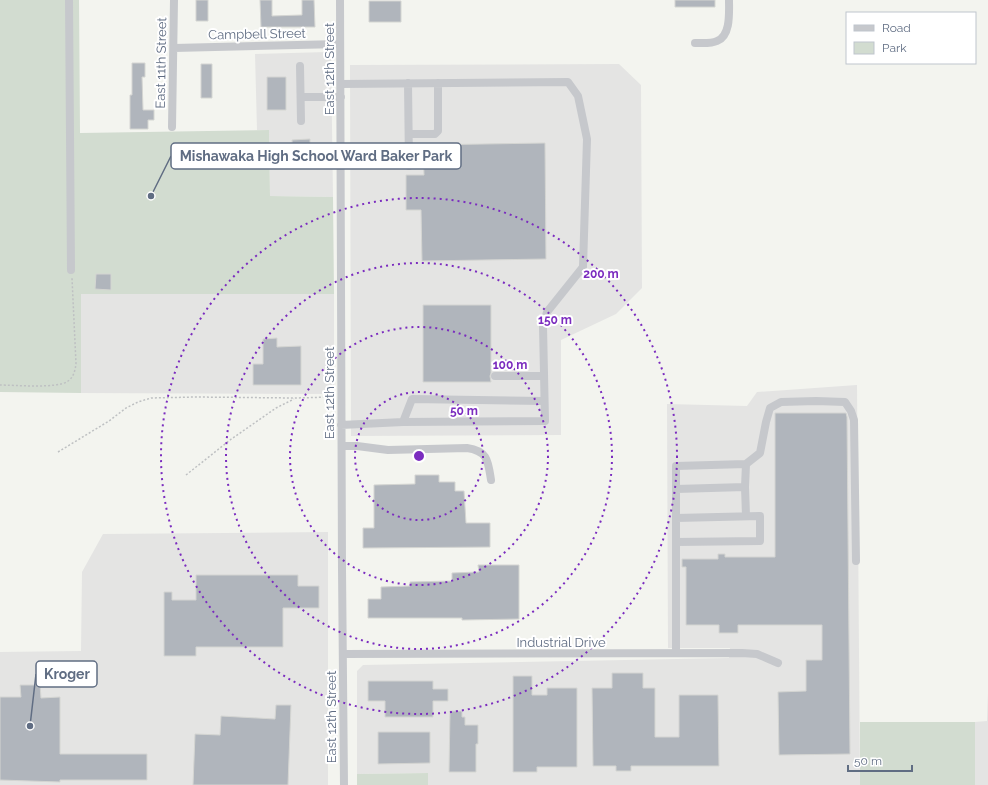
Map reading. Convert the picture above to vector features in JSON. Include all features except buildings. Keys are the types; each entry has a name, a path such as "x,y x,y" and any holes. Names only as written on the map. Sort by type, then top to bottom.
{"street":[{"path":"70,0 72,270"},
{"name":"East 11th Street","path":"172,127 174,0"},
{"name":"East 12th Street","path":"340,0 344,785"},
{"path":"695,43 718,41 725,34 729,19 729,0"},
{"name":"Campbell Street","path":"174,48 340,44"},
{"path":"300,66 301,121"},
{"path":"341,84 568,82 578,96 587,140 583,267 547,312 543,326 545,421 403,422 341,425"},
{"path":"409,134 435,134 438,131 438,83"},
{"path":"408,84 409,166"},
{"path":"301,97 341,97"},
{"path":"495,376 544,376"},
{"path":"403,422 412,399 544,401"},
{"path":"676,653 676,466 746,464 760,453 770,408 781,402 845,402 851,411 854,420 856,561"},
{"path":"342,446 357,446 388,450 476,449 482,452 486,457 491,480"},
{"path":"746,464 746,516"},
{"path":"676,489 745,487"},
{"path":"676,518 760,516 760,541 676,542"},
{"name":"Industrial Drive","path":"343,654 756,654 778,663"}],"path":[{"path":"0,386 56,385 68,381 72,377 76,364 72,270"},
{"path":"58,452 109,421 126,408 151,398 295,398 341,396"},
{"path":"186,475 230,440 276,408 295,398"}],"shaded area":[{"path":"327,52 331,56 333,197 270,196 269,130 257,130 255,54"},
{"path":"619,64 641,85 642,288 616,314 561,340 561,435 351,436 350,65"},
{"path":"80,294 334,294 334,394 81,393"},
{"path":"857,385 860,785 428,785 428,773 357,774 357,671 363,665 729,658 730,648 668,648 667,404 747,406 757,392"},
{"path":"328,532 328,785 0,785 0,652 81,651 82,572 103,534"},
{"path":"988,693 988,785 975,785 975,722 987,721"}],"green space":[{"path":"0,0 79,0 80,133 269,130 270,196 333,197 334,294 81,294 81,393 0,392"},
{"path":"860,722 975,722 975,785 860,785"},
{"path":"428,773 428,785 357,785 357,774"}],"place":[{"name":"Mishawaka High School Ward Baker Park","path":"151,196"},
{"name":"Kroger","path":"30,726"}]}
